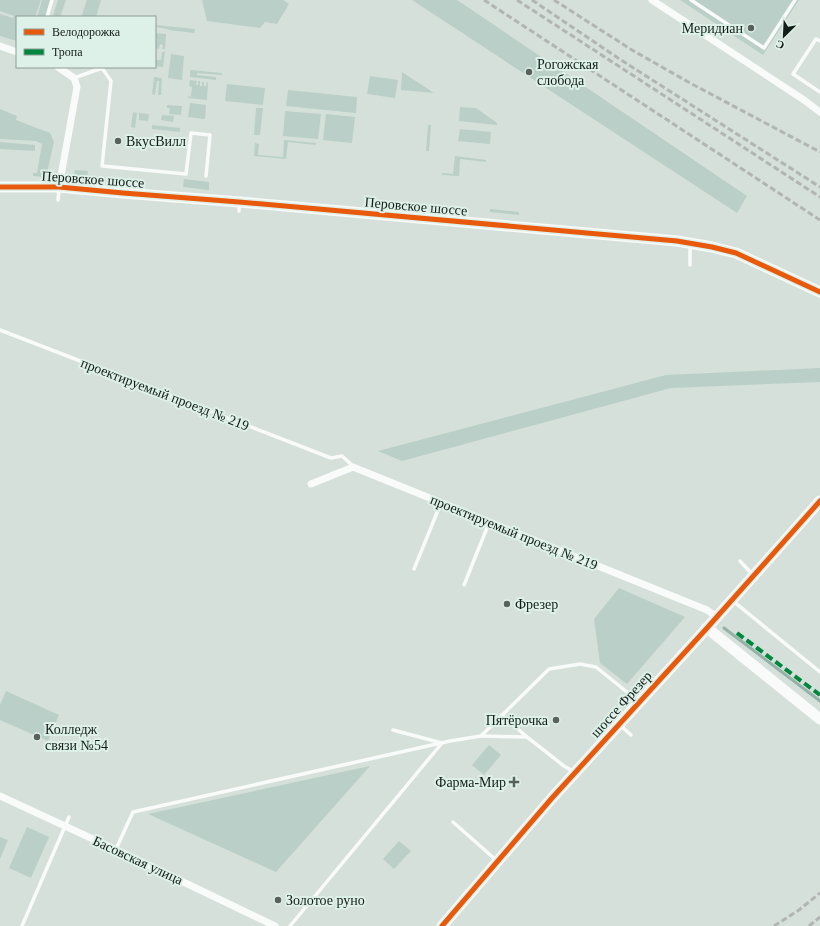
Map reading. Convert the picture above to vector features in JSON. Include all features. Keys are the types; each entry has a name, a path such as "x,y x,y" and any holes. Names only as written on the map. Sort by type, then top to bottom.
{"street":[{"path":"652,0 820,112"},
{"path":"0,46 16,52"},
{"path":"59,68 74,78 77,87 60,187"},
{"name":"Перовское шоссе","path":"0,187 60,187 239,206 670,240 712,247 736,253 820,292"},
{"path":"311,484 353,467"},
{"name":"проектируемый проезд № 219","path":"353,467 490,522 509,532 707,610 717,617"},
{"name":"шоссе Фрезер","path":"442,926 548,803 820,502"},
{"path":"707,628 820,719"},
{"name":"Басовская улица","path":"0,796 116,849 275,926"}],"lane":[{"path":"47,16 52,0"},
{"path":"691,0 764,48 795,0"},
{"path":"820,41 816,39 793,74 820,92"},
{"path":"74,78 102,68 111,81 102,166 186,174 190,133 210,135 206,176"},
{"path":"58,200 60,187"},
{"path":"690,243 690,265"},
{"name":"проектируемый проезд № 219","path":"0,330 331,458 342,456 353,467"},
{"path":"414,569 441,502"},
{"path":"464,585 490,522"},
{"path":"740,561 753,576"},
{"path":"732,600 820,672"},
{"path":"481,736 549,669 580,664 596,667 639,702"},
{"path":"502,715 526,736 575,773"},
{"path":"619,724 631,735"},
{"path":"394,730 442,743"},
{"path":"116,849 132,811 442,743 481,736 526,736"},
{"path":"290,926 442,743"},
{"path":"22,926 69,817"},
{"path":"453,822 498,861"}],"green space":[{"path":"0,0 41,0 35,16 16,16 16,41 0,36 0,14 13,18 14,16 0,11"},
{"path":"42,0 50,0 45,16 37,16"},
{"path":"58,0 66,0 60,16 53,15"},
{"path":"87,0 101,0 96,16 81,16"},
{"path":"202,0 283,0 289,4 277,24 265,22 260,28 207,21"},
{"path":"412,0 457,0 747,196 737,213"},
{"name":"Меридиан","path":"680,0 799,0 763,55"},
{"path":"156,25 195,29 194,33 156,27"},
{"path":"156,33 166,34 165,49 162,49 163,45 160,44 159,49 156,48"},
{"path":"162,52 165,52 163,67 156,66 156,60 161,60"},
{"path":"171,54 184,56 182,80 168,78"},
{"path":"190,70 222,73 222,75 197,73 197,75 216,77 216,80 190,77"},
{"path":"402,72 434,93 401,90"},
{"path":"370,76 398,80 395,98 367,94"},
{"path":"154,77 162,78 161,95 158,95 159,81 157,81 155,95 152,94"},
{"path":"190,80 197,81 196,85 198,85 198,81 200,81 200,86 202,86 202,82 204,82 204,86 206,86 208,82 207,100 188,98 188,96 190,97 191,95 192,87 189,86"},
{"path":"227,84 265,88 263,105 225,101"},
{"path":"288,90 357,97 356,113 286,106"},
{"path":"190,103 206,105 205,119 188,117"},
{"path":"167,105 182,106 181,115 169,114 170,108 167,108"},
{"path":"460,107 476,108 497,123 497,125 459,121"},
{"path":"256,108 263,108 260,135 254,135"},
{"path":"0,109 17,116 16,120 50,133 54,142 46,177 33,176 33,173 37,173 42,144 36,141 0,139"},
{"path":"285,111 321,114 318,139 283,136"},
{"path":"133,112 137,113 135,128 131,127"},
{"path":"139,113 149,114 148,121 139,120"},
{"path":"326,114 355,117 352,143 323,140"},
{"path":"162,115 174,116 173,122 161,120"},
{"path":"152,125 180,128 180,132 152,129"},
{"path":"428,125 431,125 429,151 426,151"},
{"path":"460,129 491,132 490,144 458,141"},
{"path":"284,140 316,143 316,145 288,142 286,159 254,156 255,143 259,144 258,155 283,157"},
{"path":"0,142 35,145 35,151 0,149"},
{"path":"455,156 486,160 486,162 460,159 459,176 442,175 442,173 453,174"},
{"path":"75,170 88,171 87,180 73,178"},
{"path":"184,179 209,182 209,190 183,187"},
{"path":"490,209 519,212 519,215 490,212"},
{"path":"820,368 820,382 671,388 402,461 378,451 666,375"},
{"path":"619,588 685,617 627,684 600,663 594,619"},
{"path":"6,691 59,715 48,741 0,720 0,705"},
{"path":"489,745 501,755 484,775 472,765"},
{"path":"370,766 276,872 148,814"},
{"path":"27,827 49,837 31,878 9,868"},
{"path":"0,837 8,840 0,859"},
{"path":"399,841 411,851 394,869 383,859"}],"waterway":[{"path":"724,628 820,701"}],"railway":[{"path":"484,0 820,220"},
{"path":"517,0 820,197"},
{"path":"532,0 621,60 820,187"},
{"path":"554,0 632,50 690,83 820,152"},
{"path":"774,926 799,910 820,893"},
{"path":"809,926 820,917"}],"marked path":[{"path":"737,633 820,695"}],"cycle path":[{"path":"0,187 59,187 677,241 736,253 820,292"},
{"path":"442,926 552,798 820,501"}],"place":[{"name":"Меридиан","path":"751,28"},
{"name":"Рогожская слобода","path":"529,72"},
{"name":"ВкусВилл","path":"118,141"},
{"name":"Фрезер","path":"507,604"},
{"name":"Пятёрочка","path":"556,720"},
{"name":"Колледж связи №54","path":"37,737"},
{"name":"Фарма-Мир","path":"514,782"},
{"name":"Золотое руно","path":"278,900"}]}
